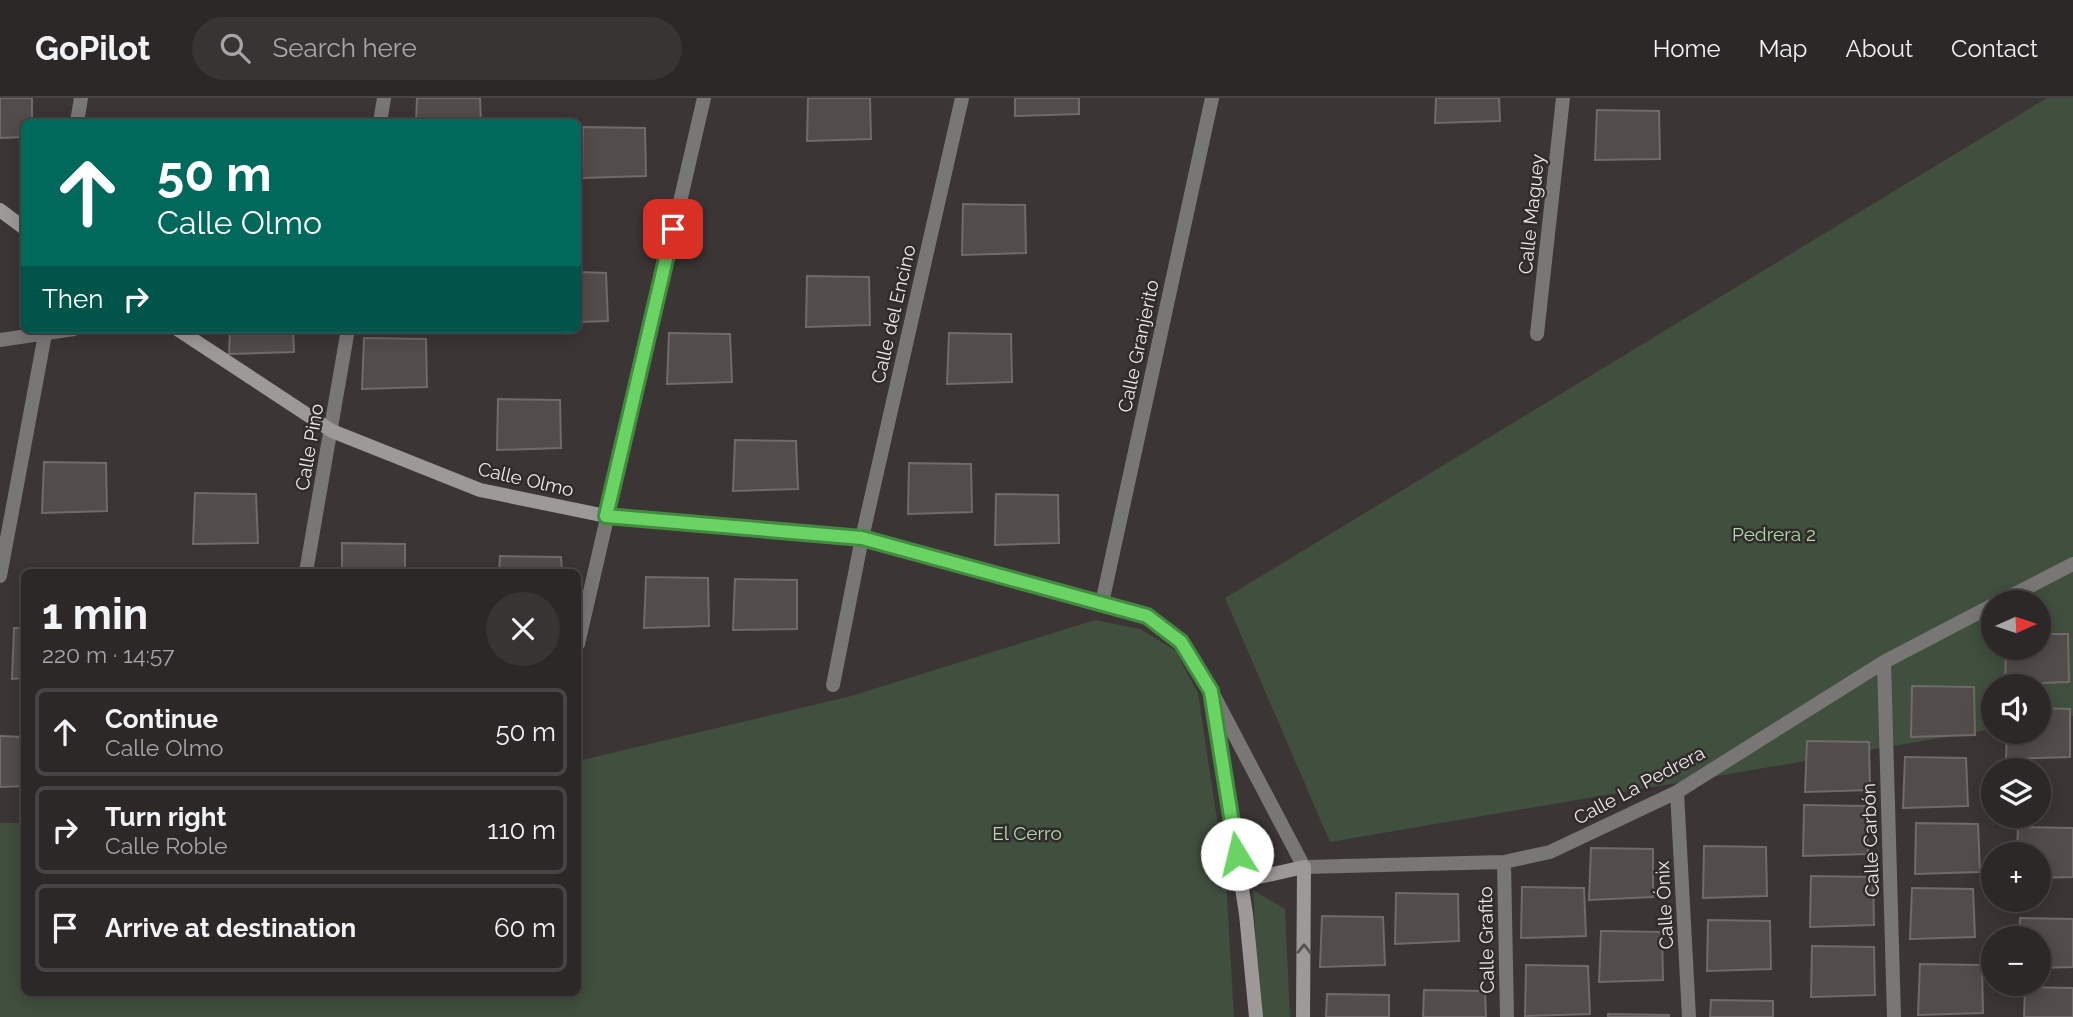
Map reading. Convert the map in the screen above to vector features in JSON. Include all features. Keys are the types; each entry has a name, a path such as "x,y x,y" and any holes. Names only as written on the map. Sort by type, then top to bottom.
{"main road":[{"path":"0,210 21,226"},
{"name":"Calle Olmo","path":"183,333 331,431 480,490 606,516 862,538 1102,603 1147,616 1181,642 1211,691"},
{"path":"1211,691 1241,881 1256,1017"},
{"path":"1303,1017 1304,867"},
{"name":"Calle La Pedrera","path":"1241,881 1304,867"}],"street":[{"path":"78,119 81,98"},
{"path":"380,119 384,98"},
{"path":"581,630 704,98"},
{"name":"Calle del Encino","path":"833,685 862,538 962,98"},
{"name":"Calle Granjerito","path":"1102,603 1212,98"},
{"name":"Calle Maguey","path":"1537,334 1563,98"},
{"path":"0,340 36,333"},
{"path":"0,576 46,333"},
{"name":"Calle Pino","path":"307,569 347,333"},
{"path":"2022,590 2073,564"},
{"name":"Calle La Pedrera","path":"1304,867 1504,862 1550,852 1677,792 1884,662 1981,611"},
{"name":"Calle Carbón","path":"1884,662 1894,1017"},
{"path":"1211,691 1304,867"},
{"name":"Calle Ónix","path":"1677,792 1689,1017"},
{"name":"Calle Grafito","path":"1504,862 1507,1017"}],"green space":[{"name":"Pedrera 2","path":"2047,98 2073,98 2073,716 2051,720 2051,674 1981,674 1981,731 1330,842 1225,598"},
{"name":"El Cerro","path":"1095,620 1140,629 1175,650 1198,693 1226,879 1234,1017 0,1017 0,823 21,823 21,996 581,996 581,760 851,696"},
{"path":"1253,890 1285,909 1290,1017 1260,1017"}],"building":[{"path":"0,98 32,98 32,119 21,119 21,137 0,138"},
{"path":"417,98 480,98 481,119 416,119"},
{"path":"808,98 870,98 871,139 807,141"},
{"path":"1015,98 1079,98 1079,114 1015,116"},
{"path":"1436,98 1499,98 1500,121 1435,123"},
{"path":"1597,110 1659,111 1660,159 1595,160"},
{"path":"583,127 645,128 646,176 582,178"},
{"path":"963,204 1025,205 1026,253 962,255"},
{"path":"581,272 606,273 608,321 581,322"},
{"path":"807,276 869,277 870,325 806,327"},
{"path":"230,333 293,333 294,352 229,354"},
{"path":"669,333 730,334 732,382 667,384"},
{"path":"949,333 1011,334 1012,382 947,384"},
{"path":"364,338 426,339 427,387 362,389"},
{"path":"498,399 560,400 561,448 497,450"},
{"path":"735,440 796,441 798,489 733,491"},
{"path":"44,462 106,463 107,511 42,513"},
{"path":"909,463 971,464 972,512 908,514"},
{"path":"195,493 256,494 258,543 193,544"},
{"path":"996,494 1058,495 1059,543 995,545"},
{"path":"342,543 405,544 405,569 342,569"},
{"path":"500,556 561,557 562,569 499,569"},
{"path":"646,577 708,578 709,626 644,628"},
{"path":"735,579 797,580 797,629 733,630"},
{"path":"14,628 21,628 21,678 12,679"},
{"path":"2051,634 2068,634 2069,682 2051,683 2051,674 2005,674 2006,660 2051,660"},
{"path":"1912,686 1974,687 1975,735 1911,737"},
{"path":"2051,708 2070,709 2070,757 2006,758 2007,744 2051,744"},
{"path":"0,736 21,737 21,786 0,787"},
{"path":"1807,741 1869,742 1870,790 1805,792"},
{"path":"1905,757 1966,758 1968,806 1903,808"},
{"path":"1804,805 1866,806 1868,854 1803,856"},
{"path":"1916,823 1978,824 1980,872 1915,874"},
{"path":"2018,828 2073,828 2073,877 2051,878 2051,842 2017,842"},
{"path":"1704,846 1766,847 1767,896 1703,898"},
{"path":"1591,848 1653,849 1653,897 1589,900"},
{"path":"1811,876 1873,877 1874,925 1810,927"},
{"path":"1522,887 1584,888 1586,936 1521,938"},
{"path":"1912,888 1973,889 1975,937 1910,939"},
{"path":"1396,893 1458,894 1459,941 1395,944"},
{"path":"1322,916 1383,917 1385,965 1320,967"},
{"path":"2020,918 2073,919 2073,967 2051,968 2051,926 2020,926"},
{"path":"1708,920 1770,921 1771,969 1707,971"},
{"path":"1601,931 1662,932 1663,980 1599,982"},
{"path":"1812,946 1874,947 1875,995 1811,997"},
{"path":"1920,964 1981,965 1983,1013 1918,1015"},
{"path":"1526,965 1588,966 1590,1014 1525,1016"},
{"path":"2051,988 2073,988 2073,1017 2024,1017 2025,996 2051,996"},
{"path":"1424,990 1485,991 1486,1017 1423,1017"},
{"path":"1327,994 1389,995 1389,1017 1326,1017"},
{"path":"1711,1000 1773,1001 1773,1017 1710,1017"},
{"path":"1608,1014 1669,1015 1669,1017 1608,1017"}],"route":[{"path":"673,229 606,516 862,538 1147,616 1181,642 1211,691 1237,854"}]}
